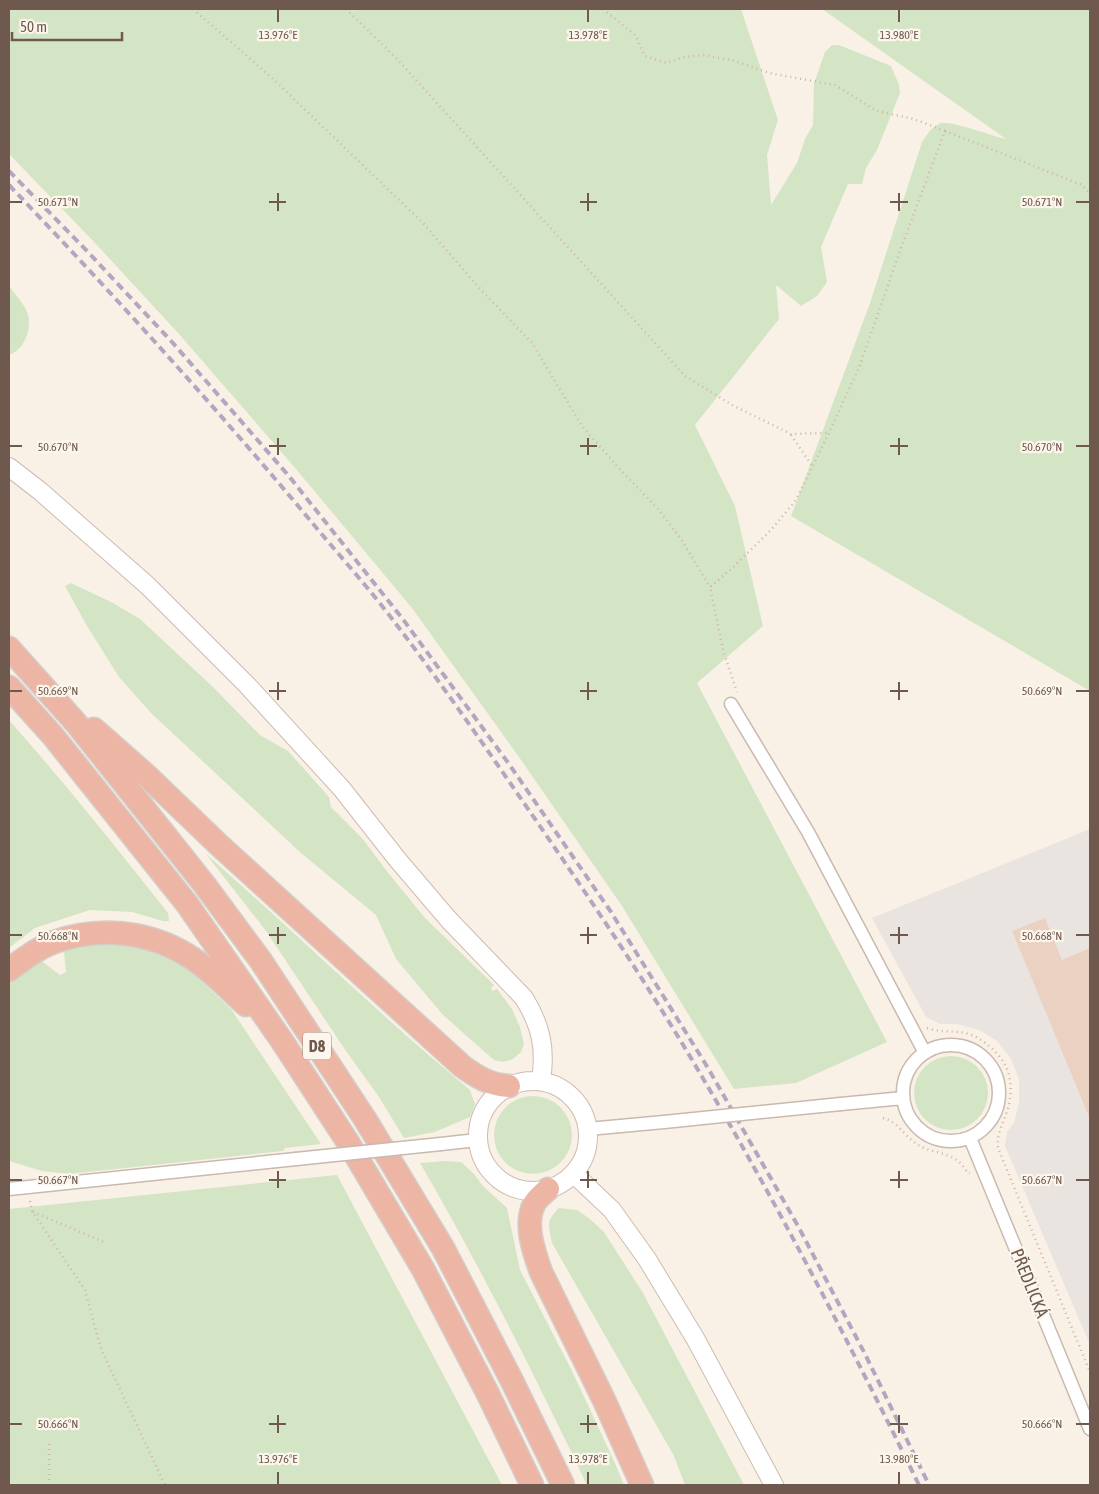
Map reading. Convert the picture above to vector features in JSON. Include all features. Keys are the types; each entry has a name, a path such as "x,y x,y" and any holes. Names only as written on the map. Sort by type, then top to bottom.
{"highway":[{"name":"D8","path":"9,648 76,723 204,884 261,961 364,1119 443,1248 563,1485"},
{"path":"35,676 145,774 233,858 462,1066 486,1082 510,1086"},
{"name":"D8","path":"9,686 53,736 187,904 282,1041 348,1144 423,1269 488,1394 532,1485"},
{"path":"9,970 36,951 54,942 74,936 112,932 150,938 188,955 208,970 282,1041"},
{"path":"548,1190 534,1204 532,1212 531,1230 535,1256 642,1485"}],"street":[{"path":"9,467 40,491 148,586 247,684 342,789 449,920 524,998 534,1016 542,1042 543,1067 541,1081"},
{"path":"734,698 808,832 925,1053"},
{"path":"944,1045 955,1045 975,1051 991,1066 999,1086 998,1107 987,1125 970,1138 950,1142 940,1140 926,1134 914,1125 909,1117 903,1098 904,1080 912,1064 925,1053 944,1045"},
{"path":"525,1081 541,1081 563,1090 573,1097 580,1107 588,1129 587,1148 580,1166 574,1174 562,1183 548,1190 526,1191 505,1184 496,1178 483,1161 477,1140 479,1123 485,1108 496,1095 510,1086 525,1081"},
{"path":"588,1129 903,1098"},
{"name":"PŘEDLICKÁ","path":"970,1138 1090,1429"},
{"path":"9,1189 477,1140"},
{"path":"574,1174 612,1210 647,1259 695,1338 774,1485"}],"path":[{"path":"193,9 271,77 422,222 481,290 532,343 582,426 658,509 681,539 710,588 734,698"},
{"path":"346,9 396,58 685,376 732,405 791,434 829,433"},
{"path":"603,9 635,35 645,56 667,64 684,57 704,55 735,61 769,72 834,84 877,111 914,119 945,131 1082,186 1090,194"},
{"path":"710,588 771,530 796,500 813,467 860,365 945,131"},
{"path":"791,434 813,467"},
{"path":"924,1026 941,1032 970,1034 984,1041 997,1052 1005,1063 1012,1088 1007,1113 997,1140 998,1148 1090,1372"},
{"path":"883,1118 897,1124 919,1146 950,1156 959,1161 968,1173 974,1174"},
{"path":"104,1242 32,1211 85,1290 101,1349 165,1485"},
{"path":"49,1442 49,1485"}],"shaded area":[{"path":"1090,829 1090,1345 1005,1146 1007,1132 1014,1123 1019,1102 1019,1079 1011,1059 997,1041 979,1030 957,1024 940,1024 926,1017 872,918"}],"green space":[{"path":"9,9 741,9 778,120 767,155 771,205 797,163 805,139 813,125 814,84 825,52 832,45 839,45 891,66 899,85 900,93 877,150 866,168 862,184 848,184 821,247 827,282 817,296 801,306 776,285 779,319 695,425 735,506 763,626 697,683 887,1042 796,1083 734,1089 622,906 519,757 412,608 296,469 179,334 9,154"},
{"path":"822,9 1090,9 1090,691 791,516 870,303 922,142 932,128 941,123 963,126 1006,139"},
{"path":"9,286 26,309 29,324 23,343 15,352 9,355"},
{"path":"71,583 113,603 140,619 213,687 260,735 288,751 329,797 331,807 362,838 425,918 494,985 491,988 492,991 497,989 512,1009 520,1027 524,1044 521,1052 513,1059 503,1062 494,1060 443,1015 396,959 376,915 301,853 151,713 119,677 87,626 65,586"},
{"path":"9,720 129,864 168,913 169,921 132,912 90,910 35,928 9,948"},
{"path":"206,854 436,1062 470,1090 475,1104 470,1117 435,1132 404,1138 379,1097 266,931"},
{"path":"117,940 152,951 186,967 231,1009 321,1144 285,1148 283,1151 69,1174 42,1171 9,1161 9,982 14,976 39,959 60,975 66,972 64,953 69,946"},
{"path":"951,1056 972,1062 982,1072 988,1093 982,1114 972,1124 951,1130 930,1124 920,1114 914,1093 920,1072 930,1062"},
{"path":"533,1096 548,1099 561,1107 569,1120 572,1135 569,1150 561,1163 548,1171 533,1174 518,1171 505,1163 497,1150 494,1135 497,1120 505,1107 518,1099"},
{"path":"461,1162 507,1208 520,1270 572,1371 624,1485 587,1485 507,1322 465,1242 420,1163"},
{"path":"337,1175 502,1485 9,1485 9,1209"},
{"path":"559,1208 577,1210 604,1232 643,1293 744,1485 685,1485 674,1456 552,1243 549,1224"}],"building":[{"path":"1045,918 1062,960 1090,948 1090,1119 1012,931"}],"railway":[{"path":"9,171 172,342 288,475 402,618 509,764 611,912 708,1068 798,1226 865,1354 929,1485"},
{"path":"9,185 162,349 273,476 386,611 478,737 616,939 701,1075 759,1176 814,1278 919,1485"}]}
